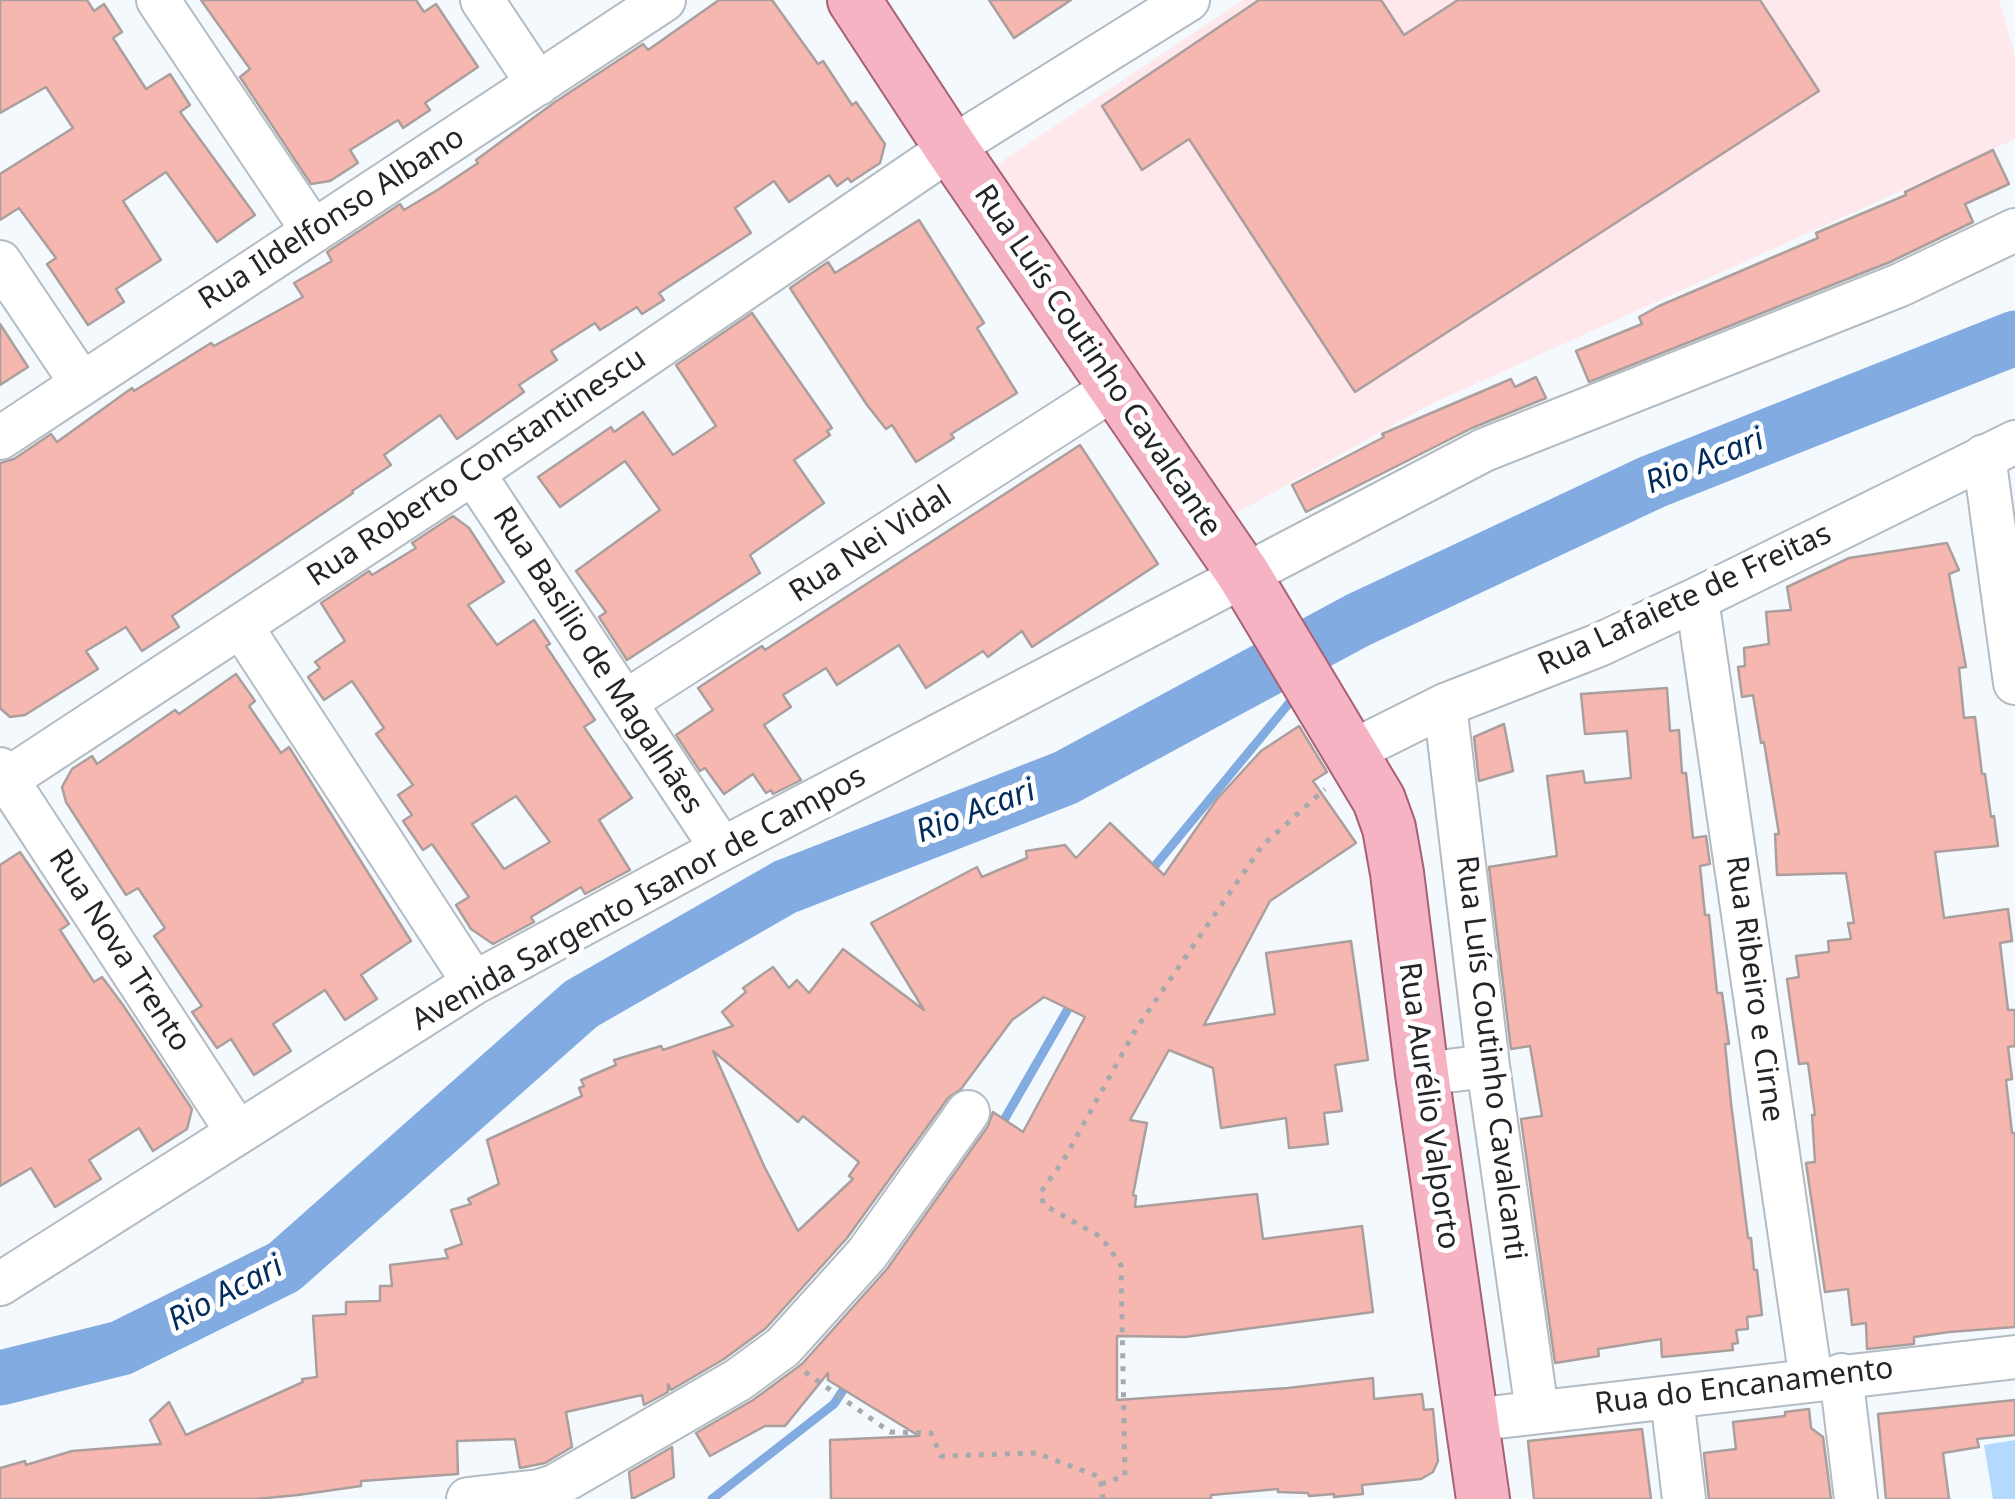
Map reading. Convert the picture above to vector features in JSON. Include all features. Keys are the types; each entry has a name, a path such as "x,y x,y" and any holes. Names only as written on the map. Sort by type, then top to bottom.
{"main road":[{"name":"Rua Luís Coutinho Cavalcante","path":"854,0 1255,592 1349,748"},
{"name":"Rua Aurélio Valporto","path":"1349,748 1379,800 1389,828 1483,1499"}],"street":[{"path":"158,0 313,231"},
{"path":"482,0 538,84"},
{"name":"Rua Ildelfonso Albano","path":"0,438 664,0"},
{"name":"Rua Roberto Constantinescu","path":"2,778 473,472 951,148 1188,0"},
{"name":"Avenida Sargento Isanor de Campos","path":"0,1284 474,983 722,849 1255,592 1484,450 1882,293 2015,230"},
{"path":"0,262 82,384"},
{"name":"Rua Nei Vidal","path":"625,702 1116,387"},
{"path":"2000,449 2015,683"},
{"name":"Rua Lafaiete de Freitas","path":"1349,748 1599,644 2000,449"},
{"name":"Rua Basilio de Magalhães","path":"473,472 722,849"},
{"name":"Rua Ribeiro e Cirne","path":"1696,599 1826,1377 1856,1499"},
{"path":"241,626 474,983"},
{"name":"Rua Luís Coutinho Cavalcanti","path":"1445,706 1488,1066 1537,1411"},
{"name":"Rua Nova Trento","path":"2,778 238,1133"},
{"path":"1422,1074 1488,1066"},
{"path":"468,1499 555,1486 738,1380 783,1346 867,1254 968,1112"},
{"name":"Rua do Encanamento","path":"1472,1420 2015,1357"},
{"path":"1672,1398 1684,1499"},
{"path":"1470,1499 1483,1499"}],"path":[{"path":"1102,1484 1125,1476 1122,1265 1100,1237 1044,1205 1040,1193 1136,1029 1262,846 1317,794 1349,748"},
{"path":"783,1346 804,1371 890,1432 931,1433 941,1456 1036,1454 1100,1477 1103,1499"}],"shaded area":[{"path":"1243,0 1999,0 2015,55 2015,139 1429,405 1235,514 992,168"},
{"path":"2015,1440 2015,1499 1993,1499 1984,1445"}],"building":[{"path":"0,0 87,0 94,11 104,4 122,32 113,38 146,89 170,74 190,105 180,112 255,215 217,242 166,172 123,201 161,260 116,289 124,302 88,325 47,264 56,258 19,208 0,220 0,174 73,128 46,87 0,113"},
{"path":"201,0 416,0 424,12 436,4 478,67 425,103 430,110 403,128 398,120 350,150 358,163 330,181 311,184 240,77 250,69"},
{"path":"719,0 772,0 818,64 823,61 852,105 856,102 885,144 880,163 851,182 848,178 837,186 829,175 789,202 774,181 735,208 751,233 659,293 664,300 642,314 637,307 600,330 595,323 551,351 557,360 519,385 524,392 457,439 440,415 384,455 391,465 172,616 179,627 142,651 126,627 86,651 98,669 25,715 10,717 0,708 0,463 14,459 51,434 57,442 132,388 134,391 211,343 214,346 303,297 294,283 332,261 327,252 400,204 404,210 439,189 555,102 643,44 648,50"},
{"path":"989,0 1071,0 1014,38"},
{"path":"1259,0 1381,0 1404,35 1458,0 1760,0 1819,91 1355,392 1189,139 1142,170 1102,106"},
{"path":"1993,150 2009,184 1965,204 1973,222 1890,262 1589,382 1576,351 1642,324 1639,317 1659,306 1818,238 1816,233 1906,195 1905,192"},
{"path":"919,220 984,323 977,328 1017,393 951,434 954,438 916,462 892,425 886,429 867,405 790,288 828,262 835,273"},
{"path":"752,313 832,428 827,431 830,435 794,460 824,503 750,555 760,573 627,660 599,617 606,612 576,571 660,510 625,461 560,507 538,477 611,427 614,432 643,412 673,455 716,426 676,365"},
{"path":"0,324 28,367 0,385"},
{"path":"1536,377 1546,398 1472,428 1306,512 1292,485 1384,437 1382,434 1511,379 1515,387"},
{"path":"1080,445 1158,564 1032,647 1022,631 988,657 983,651 926,688 899,645 837,685 826,668 783,695 791,707 764,725 801,780 773,794 771,790 766,793 753,774 724,794 705,768 700,771 676,735 713,710 698,688 762,646 765,650"},
{"path":"453,516 469,528 504,582 468,605 497,645 534,620 550,644 546,646 595,720 584,727 632,798 599,820 630,870 585,894 581,887 531,917 534,922 493,944 471,929 456,905 469,897 432,844 423,850 403,821 412,815 398,795 413,785 376,734 384,728 352,681 324,700 308,677 320,668 315,662 345,641 321,603 369,571 372,575 416,548 412,543","holes":["516,796 550,842 504,869 472,824"]},
{"path":"1947,543 1959,570 1949,574 1966,667 1959,668 1964,718 1975,717 1982,774 1998,846 1935,852 1944,918 2008,909 2012,941 2000,943 2008,1010 2015,1010 2015,1046 2008,1047 2012,1079 2006,1080 2015,1133 2015,1327 1914,1337 1914,1344 1867,1349 1866,1323 1852,1325 1848,1289 1825,1292 1806,1163 1815,1162 1815,1115 1808,1063 1799,1064 1787,979 1799,977 1796,956 1829,952 1828,941 1851,939 1848,923 1854,923 1846,873 1777,875 1775,834 1779,834 1764,742 1761,743 1753,695 1742,697 1738,667 1745,666 1744,648 1769,644 1766,612 1791,610 1787,587 1849,558"},
{"path":"236,674 255,701 249,706 281,753 289,747 411,941 361,975 377,999 345,1020 325,990 273,1024 291,1051 254,1075 231,1039 217,1048 192,1012 202,1006 154,936 165,928 138,888 126,895 66,802 62,787 72,769 92,756 97,764"},
{"path":"1667,688 1670,731 1679,730 1693,838 1706,836 1710,864 1700,866 1705,915 1709,915 1717,993 1722,993 1731,1103 1762,1315 1747,1317 1748,1329 1736,1330 1738,1343 1732,1344 1733,1350 1662,1357 1661,1339 1598,1349 1599,1356 1555,1363 1521,1119 1542,1116 1530,1046 1511,1049 1489,867 1557,856 1547,776 1583,771 1585,783 1631,778 1627,731 1585,734 1581,694"},
{"path":"1504,724 1513,771 1479,781 1474,737"},
{"path":"1299,726 1327,772 1313,781 1356,843 1270,901 1204,1025 1275,1014 1266,953 1351,941 1368,1060 1335,1065 1342,1111 1324,1113 1328,1144 1289,1148 1286,1118 1221,1128 1213,1068 1169,1050 1130,1120 1147,1123 1133,1195 1135,1207 1257,1194 1263,1239 1362,1226 1373,1312 1185,1337 1117,1336 1117,1400 1373,1378 1374,1399 1422,1394 1424,1410 1433,1409 1438,1461 1433,1472 1421,1479 1362,1485 1363,1494 1334,1497 1278,1489 1211,1495 1211,1499 831,1499 830,1440 919,1436 828,1380 828,1373 785,1426 765,1426 710,1456 696,1433 753,1400 802,1364 887,1269 988,1126 993,1112 1023,1132 1085,1017 1044,997 1012,1020 961,1089 948,1098 847,1238 766,1328 724,1359 671,1390 668,1384 668,1392 644,1405 642,1395 566,1412 572,1447 545,1463 520,1468 515,1439 457,1441 458,1474 361,1481 361,1486 298,1495 256,1499 0,1499 0,1468 25,1461 26,1465 72,1451 161,1444 150,1420 169,1402 186,1435 303,1382 302,1379 317,1377 313,1316 346,1314 346,1302 380,1301 380,1286 392,1286 390,1265 448,1258 445,1250 462,1244 451,1210 471,1204 468,1199 499,1184 487,1140 582,1096 581,1080 616,1065 614,1060 661,1046 663,1050 733,1026 722,1012 746,992 743,988 773,967 789,988 797,980 809,993 843,949 924,1010 871,923 977,867 982,877 1027,858 1026,851 1065,845 1076,858 1110,823 1164,875 1217,799 1261,751","holes":["713,1051 798,1122 803,1116 859,1162 849,1176 853,1179 798,1231"]},
{"path":"20,852 69,924 60,930 94,982 102,977 192,1109 187,1129 153,1151 139,1128 89,1160 101,1179 55,1207 31,1168 0,1186 0,865"},
{"path":"2015,1400 2015,1435 1977,1439 1979,1447 1943,1453 1949,1499 1886,1499 1878,1414"},
{"path":"1809,1409 1811,1428 1823,1437 1831,1499 1709,1499 1704,1453 1736,1449 1733,1422"},
{"path":"1642,1429 1651,1499 1534,1499 1528,1441"},
{"path":"672,1447 674,1477 632,1499 629,1472"}],"waterway":[{"name":"Rio Acari","path":"0,1378 121,1348 284,1267 581,1004 785,887 1065,778 1358,620 1652,482 2015,338"},
{"path":"1318,669 1358,620"},
{"path":"1149,873 1295,696"},
{"path":"1000,1127 1072,1002"},
{"path":"712,1499 834,1404 849,1381"}]}
